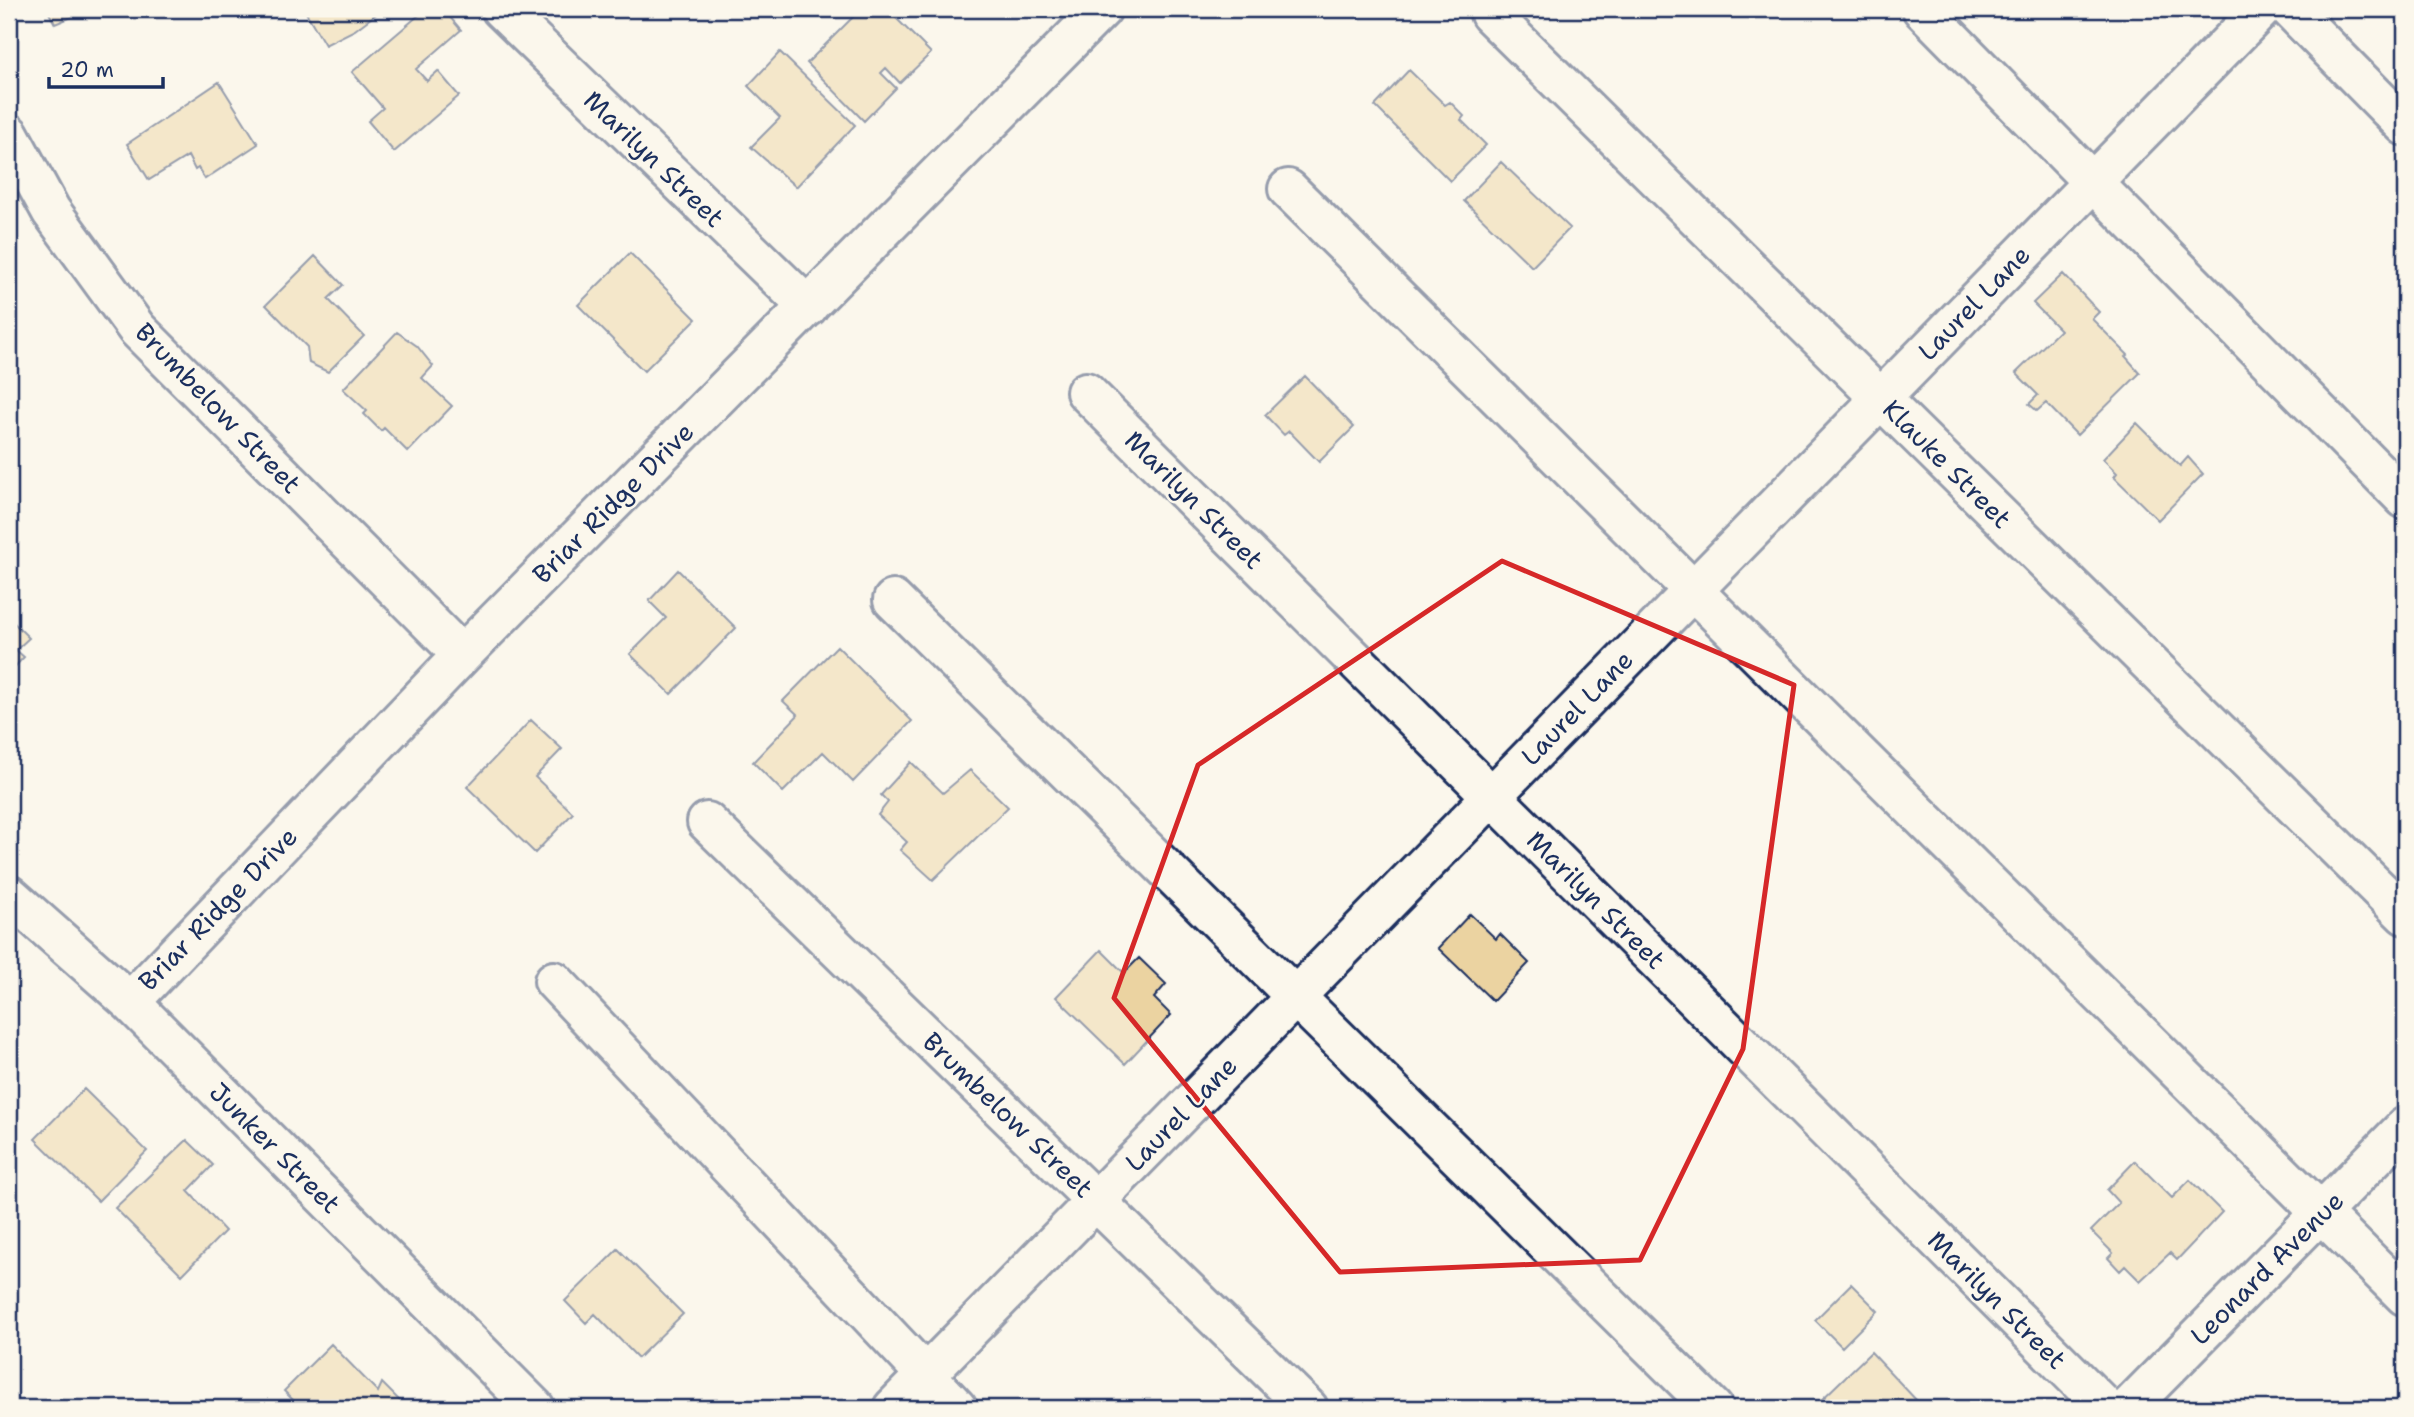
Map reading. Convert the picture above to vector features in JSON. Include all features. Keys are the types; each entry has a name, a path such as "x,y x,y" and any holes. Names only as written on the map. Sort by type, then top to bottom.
{"street":[{"name":"Marilyn Street","path":"501,9 808,307"},
{"name":"Briar Ridge Drive","path":"130,1002 462,655 1102,9"},
{"path":"1922,9 2405,499"},
{"name":"Laurel Lane","path":"893,1408 2262,9"},
{"path":"2290,9 2405,126"},
{"name":"Klauke Street","path":"1490,14 2405,915"},
{"name":"Brumbelow Street","path":"9,134 51,211 137,329 462,655"},
{"path":"1288,188 2405,1296"},
{"name":"Marilyn Street","path":"1086,392 2106,1408"},
{"path":"892,600 1713,1408"},
{"name":"Brumbelow Street","path":"707,822 1308,1408"},
{"name":"Junker Street","path":"9,895 130,1002 535,1408"},
{"path":"554,981 957,1408"},
{"name":"Leonard Avenue","path":"2128,1408 2405,1127"}],"highlighted area":[{"path":"1502,561 1794,685 1743,1049 1640,1260 1340,1272 1114,998 1198,765"}],"building":[{"path":"47,9 91,9 55,24"},
{"path":"304,9 380,11 355,30 325,45"},
{"path":"426,9 443,9 461,30 416,69 427,81 438,71 459,96 394,152 368,121 383,108 352,72"},
{"path":"861,9 887,9 931,53 900,83 886,68 881,73 896,88 864,121 807,63"},
{"path":"780,52 855,125 796,187 751,147 780,118 748,86"},
{"path":"1409,70 1445,105 1450,102 1464,116 1461,120 1486,145 1450,181 1375,106"},
{"path":"219,82 258,144 205,179 198,168 195,170 188,156 149,180 127,144"},
{"path":"1501,162 1570,228 1532,267 1464,201"},
{"path":"630,253 696,319 644,371 578,305"},
{"path":"315,256 343,285 328,299 364,336 328,372 309,363 307,347 266,305"},
{"path":"2063,274 2099,312 2092,319 2128,355 2126,357 2140,373 2077,435 2046,403 2037,411 2029,404 2038,395 2016,373 2060,330 2033,303"},
{"path":"397,332 417,346 433,366 422,378 452,406 408,452 384,428 381,431 364,414 367,411 343,389"},
{"path":"1305,376 1354,427 1319,462 1289,431 1284,435 1265,415"},
{"path":"2137,423 2180,466 2188,457 2203,474 2158,520 2114,477 2117,473 2103,459"},
{"path":"678,570 736,628 671,694 630,654 666,618 649,601"},
{"path":"9,618 29,638 16,650 24,657 9,673"},
{"path":"837,646 912,721 853,782 823,752 783,792 753,762 798,715 783,701"},
{"path":"531,720 562,749 535,777 573,813 535,853 467,787"},
{"path":"911,762 943,793 970,770 1008,807 933,880 900,850 907,842 878,815 888,802 881,795"},
{"path":"1470,914 1496,939 1500,934 1529,963 1493,1001 1438,948"},
{"path":"1101,950 1124,973 1139,958 1166,984 1154,998 1171,1015 1125,1064 1056,997"},
{"path":"84,1089 147,1151 98,1201 35,1139"},
{"path":"187,1140 213,1165 188,1191 225,1231 182,1275 115,1208"},
{"path":"2135,1161 2172,1198 2190,1180 2222,1212 2177,1260 2170,1253 2140,1281 2125,1266 2120,1271 2108,1258 2113,1253 2091,1231 2119,1203 2107,1190"},
{"path":"618,1249 683,1314 638,1358 595,1314 586,1323 565,1301"},
{"path":"1851,1284 1878,1311 1842,1347 1815,1320"},
{"path":"331,1344 378,1392 382,1383 407,1408 301,1408 284,1391"},
{"path":"1871,1352 1918,1402 1912,1408 1813,1408"}]}
